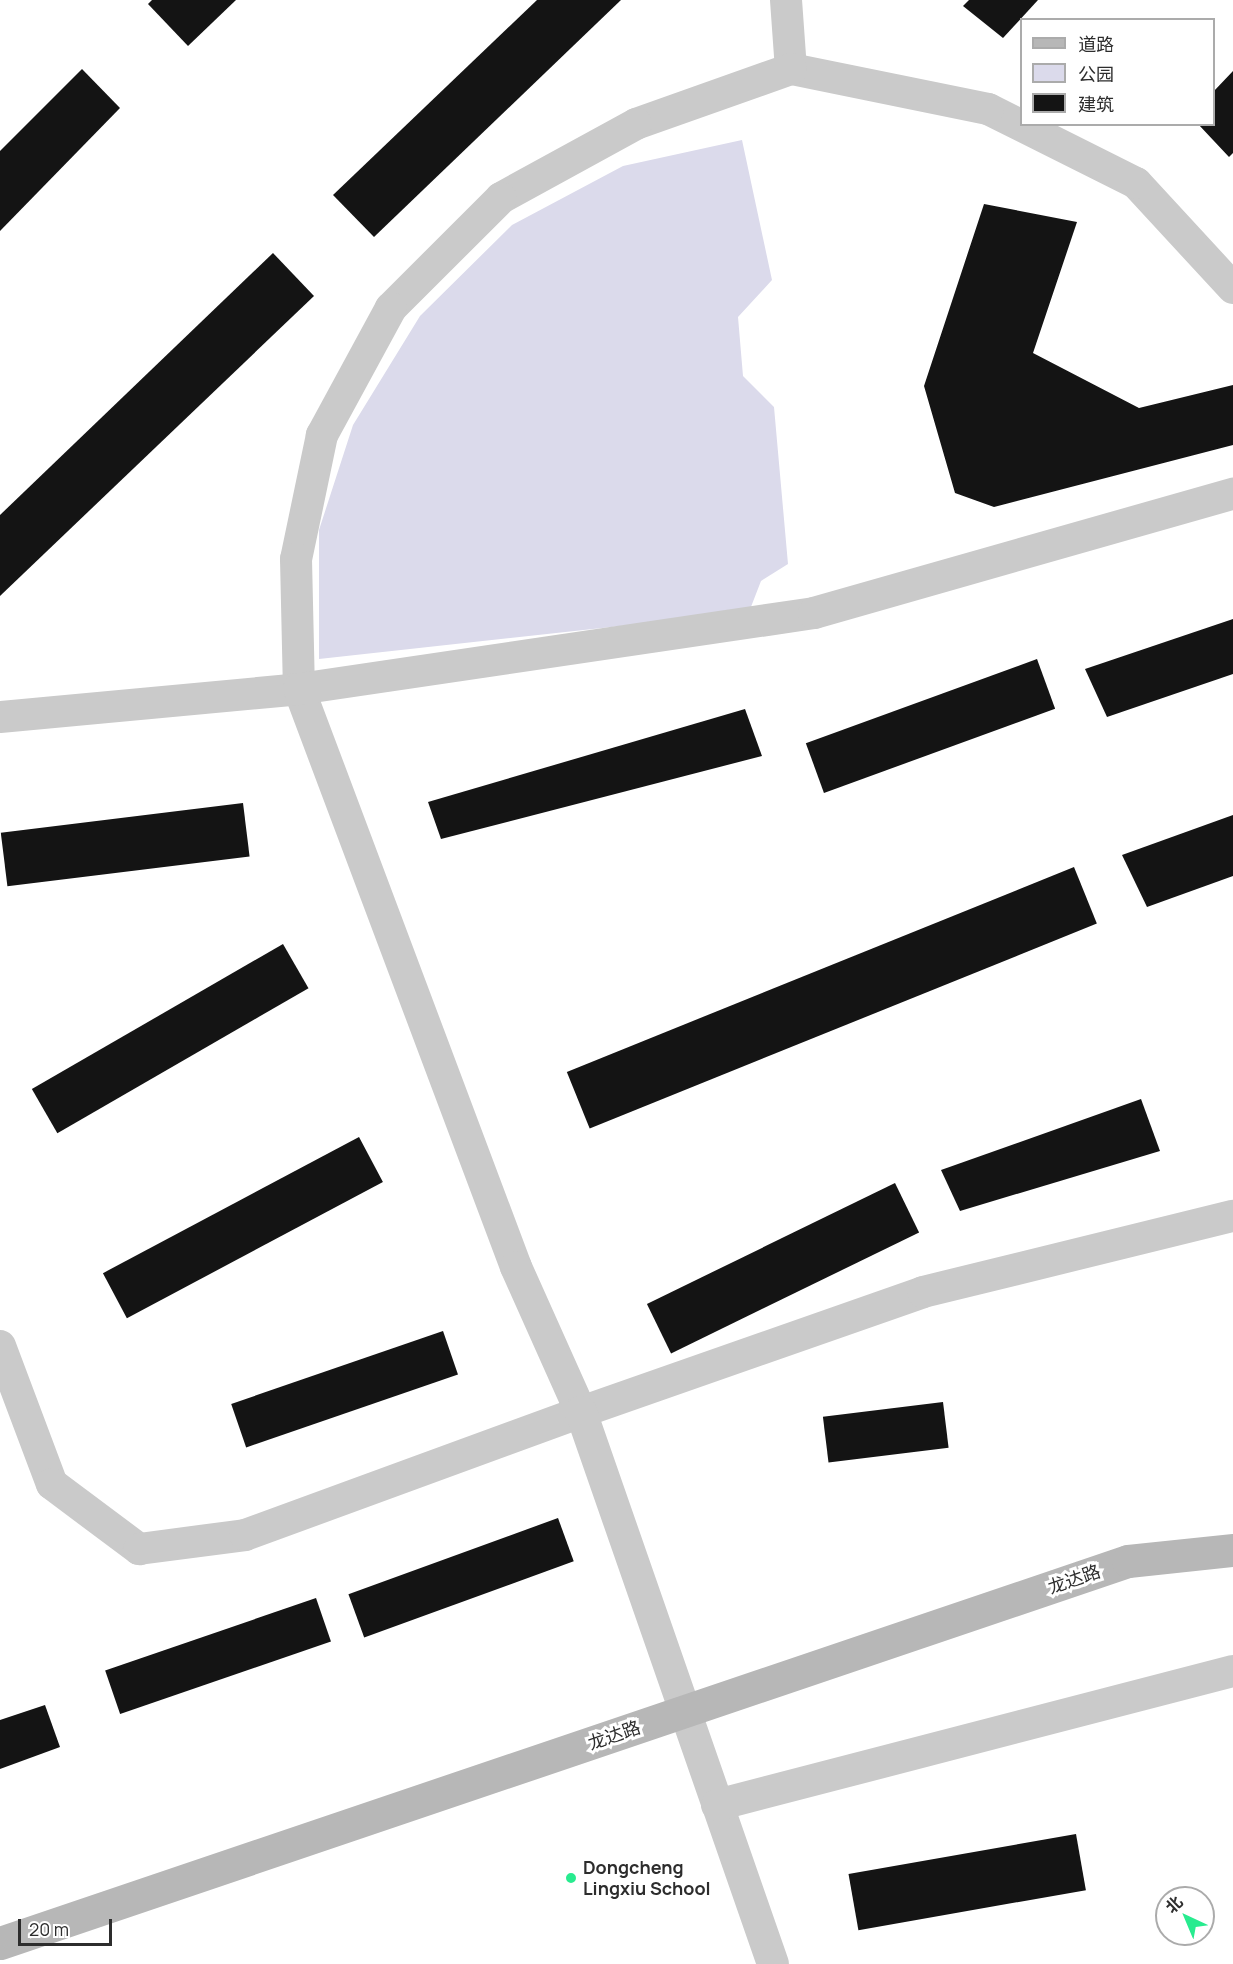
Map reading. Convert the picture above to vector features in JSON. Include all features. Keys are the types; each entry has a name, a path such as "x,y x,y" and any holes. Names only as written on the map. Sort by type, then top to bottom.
{"street":[{"path":"786,0 791,69"},
{"path":"773,1964 580,1412 516,1267 299,689 297,559 322,435 392,308 501,198 636,124 791,69 988,109 1020,125"},
{"path":"1022,126 1136,183 1233,288"},
{"path":"0,717 299,689 814,613 1233,494"},
{"path":"0,1346 52,1484 139,1549 245,1535 580,1412 923,1292 1233,1216"},
{"name":"龙达路","path":"0,1943 1128,1561 1233,1550"},
{"path":"717,1805 1233,1671"}],"green space":[{"path":"742,140 772,280 738,317 743,376 774,407 788,564 761,581 749,612 319,659 319,530 353,425 420,316 512,225 623,166"}],"building":[{"path":"152,0 236,0 188,46 148,4"},
{"path":"537,0 621,0 374,237 333,195"},
{"path":"969,0 1038,0 1003,38 963,6"},
{"path":"82,69 120,108 0,231 0,151"},
{"path":"1233,71 1233,153 1229,157 1200,126 1215,126 1215,90"},
{"path":"984,204 1077,222 1033,353 1139,408 1233,385 1233,445 994,507 955,493 924,386"},
{"path":"273,253 314,296 0,596 0,515"},
{"path":"1233,619 1233,674 1107,717 1085,669"},
{"path":"1037,659 1055,709 824,793 806,743"},
{"path":"745,709 762,756 441,839 428,802"},
{"path":"243,803 250,857 7,886 1,833"},
{"path":"1233,815 1233,876 1147,907 1122,855"},
{"path":"1074,867 1097,924 590,1128 567,1072"},
{"path":"283,944 308,988 57,1133 32,1089"},
{"path":"1141,1099 1160,1151 960,1211 941,1170"},
{"path":"359,1137 383,1182 127,1318 103,1273"},
{"path":"895,1183 919,1232 671,1353 647,1304"},
{"path":"443,1331 458,1374 246,1447 231,1404"},
{"path":"943,1402 949,1448 829,1462 823,1417"},
{"path":"558,1518 574,1561 364,1637 348,1594"},
{"path":"316,1598 331,1641 120,1714 105,1671"},
{"path":"45,1705 60,1747 0,1769 0,1720"},
{"path":"1076,1834 1086,1890 858,1930 849,1874"}],"place":[{"name":"Dongcheng Lingxiu School","path":"571,1878"}]}
